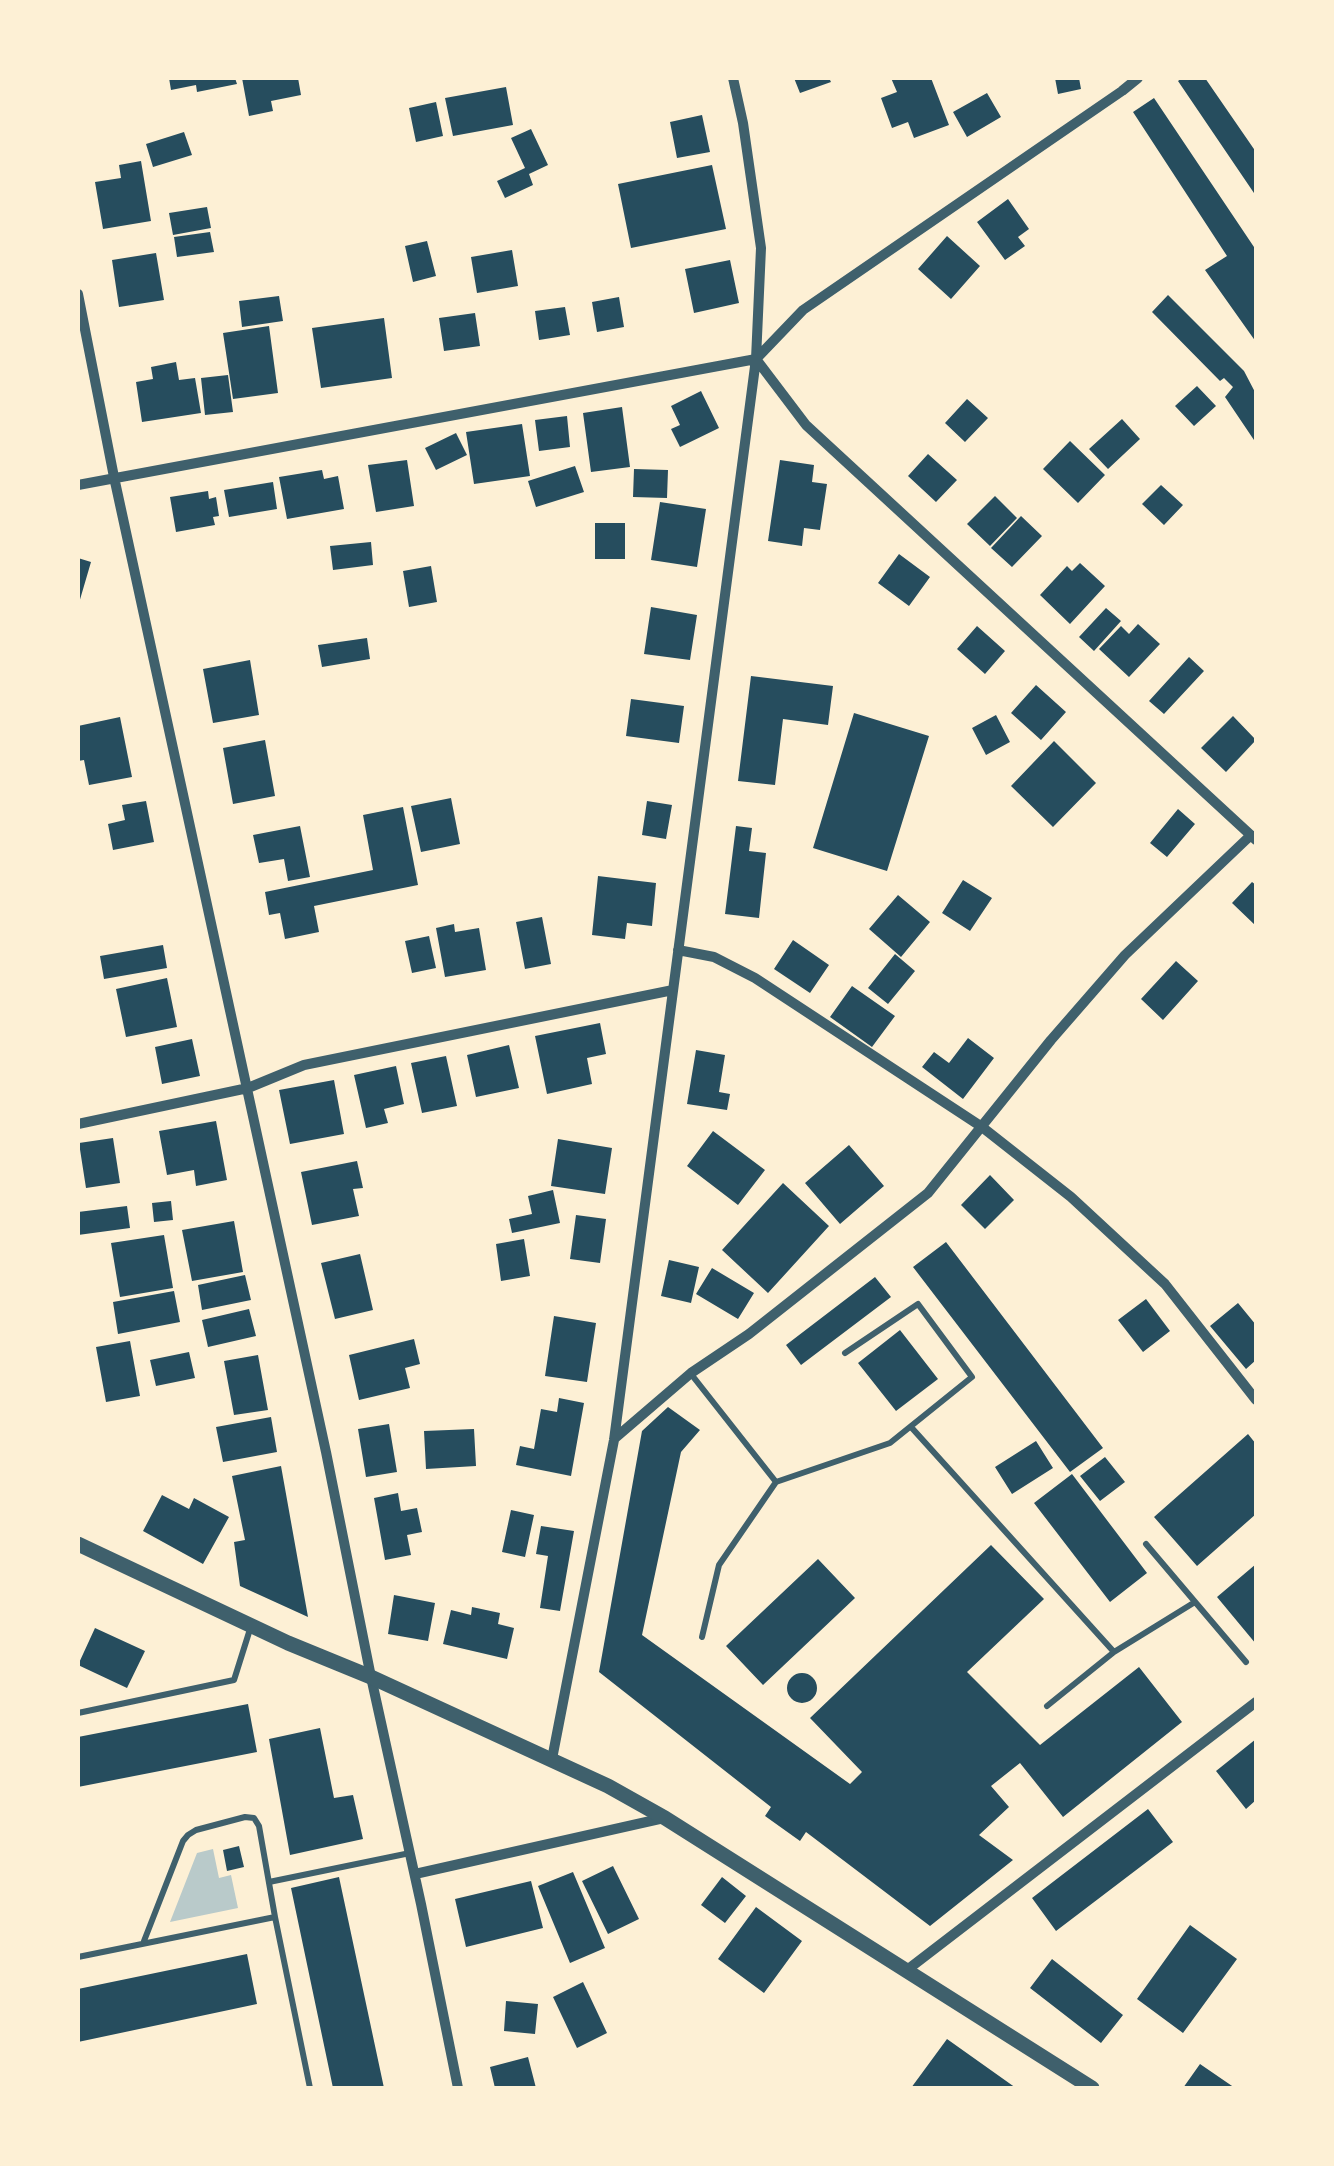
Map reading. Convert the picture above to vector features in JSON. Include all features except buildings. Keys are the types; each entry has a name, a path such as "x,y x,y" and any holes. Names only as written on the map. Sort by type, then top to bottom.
{"street":[{"path":"552,1759 614,1440 756,360 761,248 733,78"},
{"path":"78,485 756,360 803,310 1138,78"},
{"path":"78,294 458,2088"},
{"path":"614,1440 690,1373 749,1334 928,1194 1051,1040 1125,955 1254,838 806,426 756,360"},
{"path":"678,950 714,957 756,978 982,1126 1071,1197 1165,1284 1256,1400"},
{"path":"78,1124 248,1088 304,1065 673,990"},
{"path":"78,1544 608,1786 665,1818 1092,2088"},
{"path":"907,1970 1256,1702"},
{"path":"415,1874 665,1818"}],"lane":[{"path":"702,1637 718,1565 776,1482 890,1443 972,1378 918,1304 844,1353"},
{"path":"690,1373 776,1482"},
{"path":"911,1426 1114,1652"},
{"path":"1146,1544 1246,1662"},
{"path":"1047,1706 1114,1652 1194,1602"},
{"path":"78,1714 234,1680 251,1625"},
{"path":"144,1942 183,1842 196,1830 254,1818 259,1826 310,2088"},
{"path":"269,1882 410,1853"},
{"path":"78,1957 276,1917"}],"shaded area":[{"path":"213,1849 219,1878 231,1875 238,1908 170,1922 197,1853"}]}
